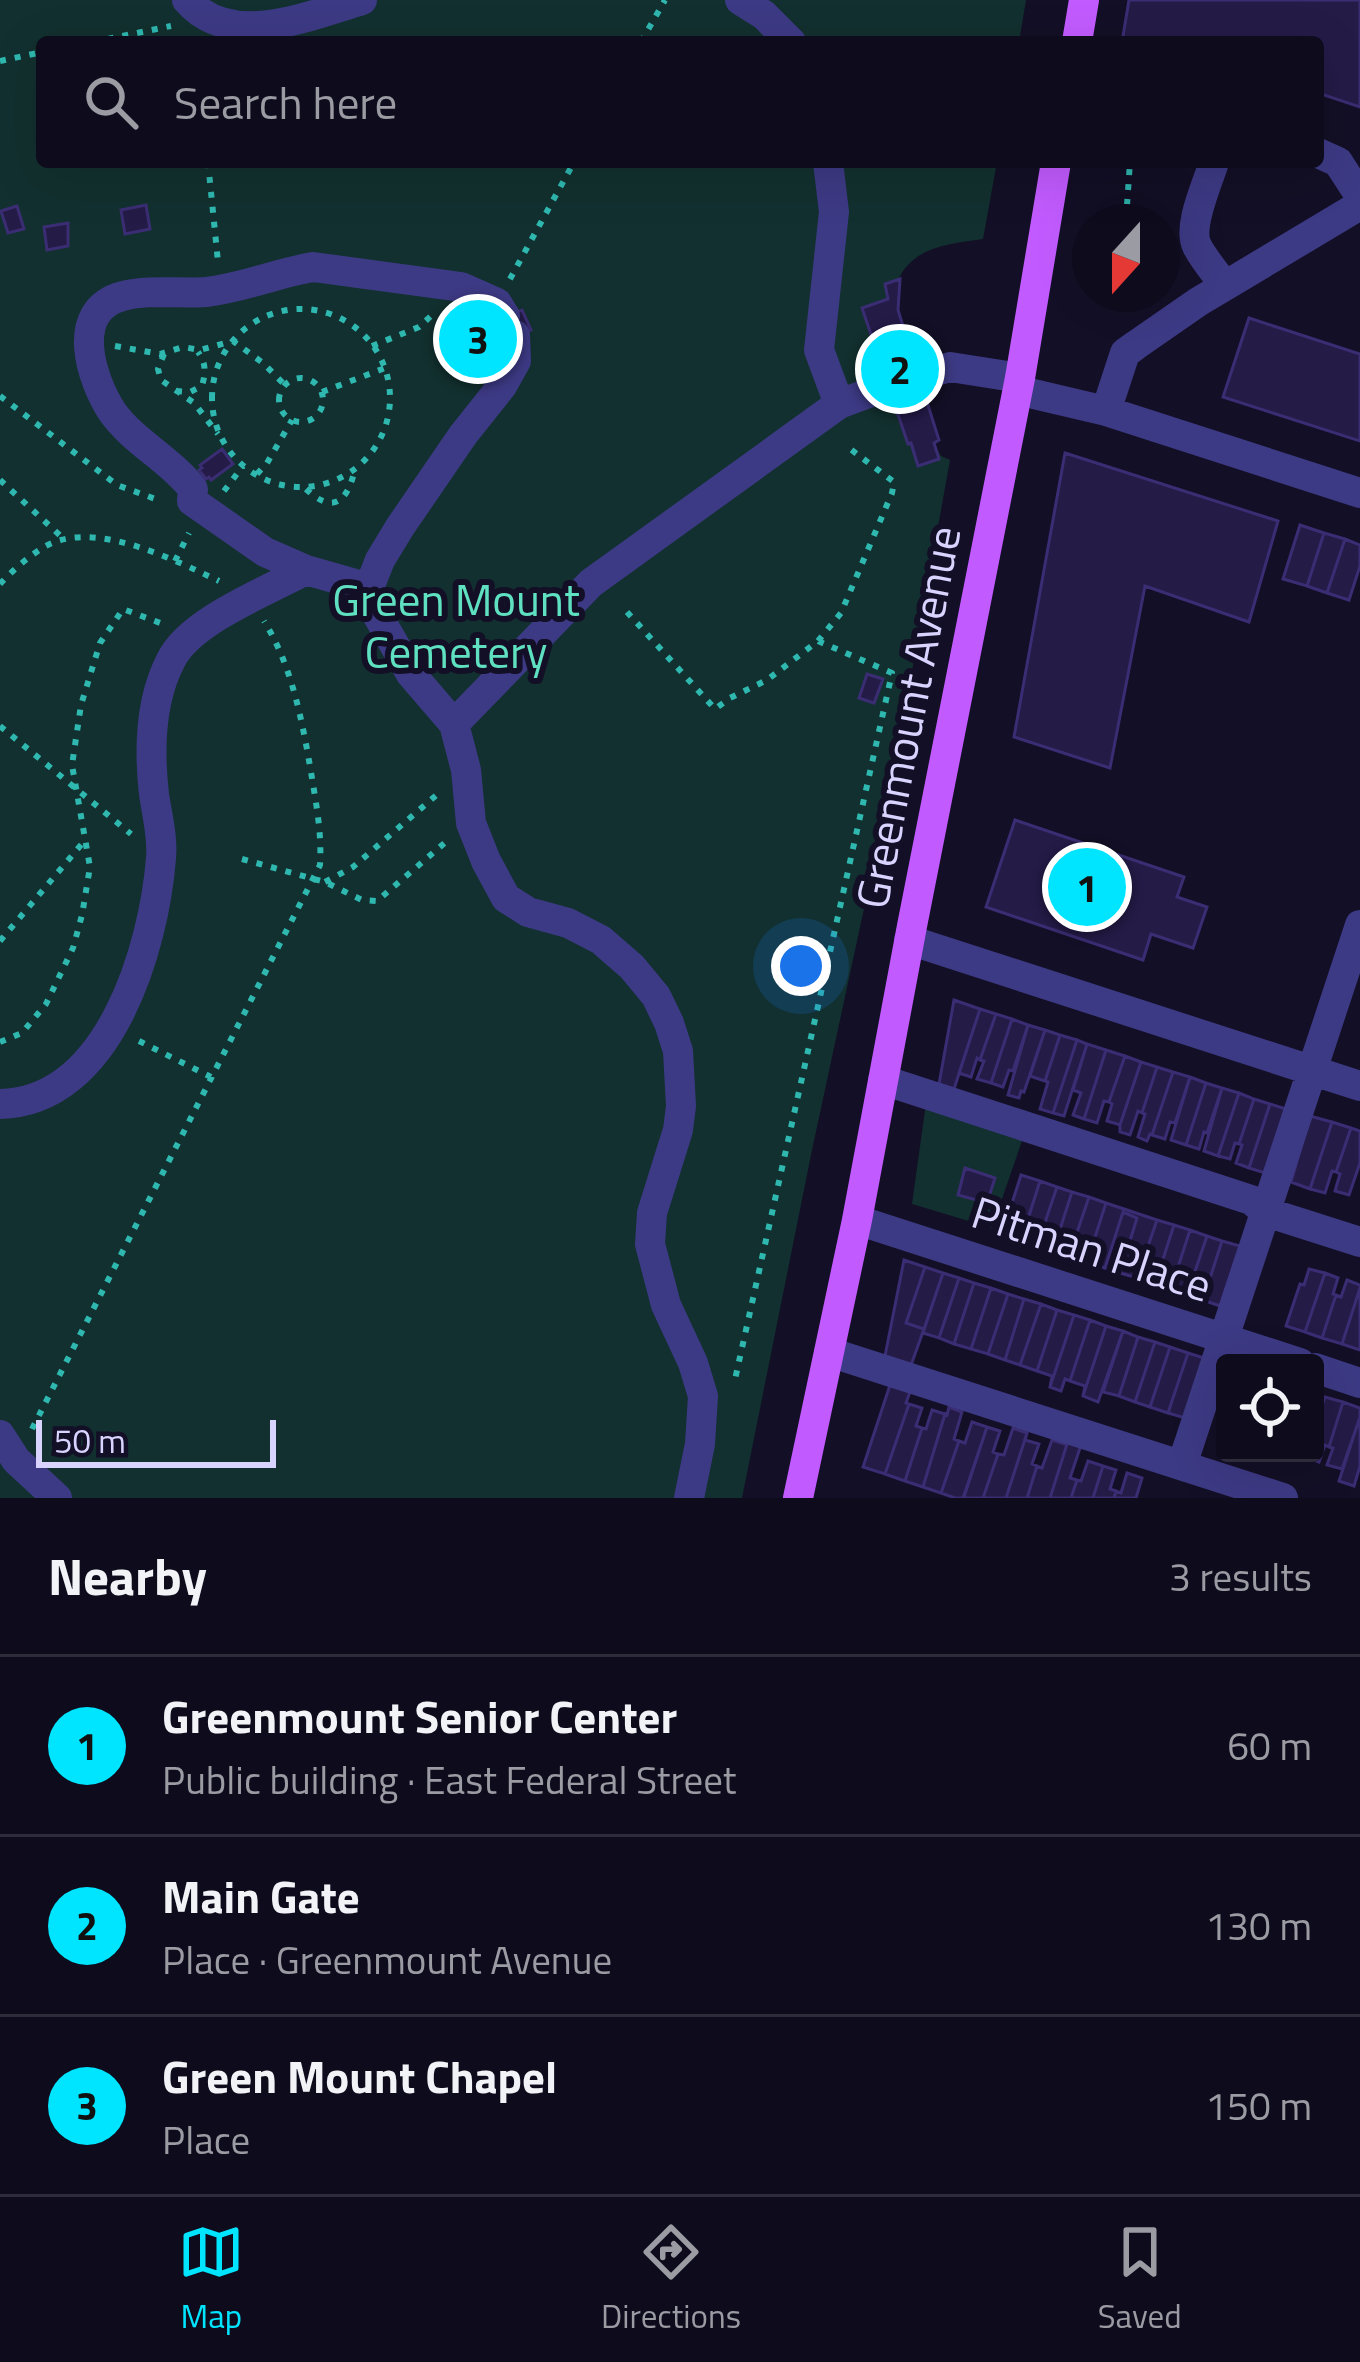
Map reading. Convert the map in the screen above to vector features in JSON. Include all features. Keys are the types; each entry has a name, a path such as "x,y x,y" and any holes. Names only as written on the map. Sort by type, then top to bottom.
{"main road":[{"path":"1078,36 1084,0"},
{"name":"Greenmount Avenue","path":"805,1496 1018,384 1055,168"}],"street":[{"path":"185,12 220,24 250,26 288,21 362,0"},
{"path":"740,0 785,36"},
{"path":"1106,412 1125,353 1360,200 1338,161 1324,155"},
{"path":"829,168 834,212 820,350 839,404"},
{"path":"1212,168 1194,236 1225,286"},
{"path":"369,588 265,552 192,501 193,489 184,478 115,416 91,369 93,319 102,308 133,293 221,290 314,267 456,287 506,318 516,362 400,527 369,588 378,616 411,674 454,724 472,823 506,898 528,912 568,923 601,940 644,981 669,1023 678,1051 681,1106 652,1213 650,1244 666,1305 703,1396 689,1498"},
{"path":"920,376 950,367 1018,384 1360,493"},
{"path":"454,724 591,583 839,404 888,386"},
{"path":"0,1104 53,1092 84,1064 111,1027 140,961 161,860 152,771 155,706 170,661 189,633 306,570"},
{"path":"1182,1465 1360,925"},
{"path":"909,940 1360,1086"},
{"path":"883,1080 1360,1242"},
{"name":"Pitman Place","path":"857,1220 1273,1354"},
{"path":"829,1352 1283,1498"},
{"path":"1324,1371 1360,1382"},
{"path":"8,1447 57,1498"}],"path":[{"path":"644,36 665,0"},
{"path":"111,36 185,12"},
{"path":"0,61 36,53"},
{"path":"209,168 221,290"},
{"path":"506,318 571,168"},
{"path":"1127,204 1130,168"},
{"path":"372,346 419,327 456,287"},
{"path":"165,352 158,369 161,380 194,403 224,442 243,466 286,486 334,481 355,470 372,453 390,408 385,368 356,328 329,314 298,309 269,315 233,341 213,383 213,413 224,442"},
{"path":"89,351 120,346 160,354 233,341 285,385"},
{"path":"169,387 190,392 202,386 204,359 195,349"},
{"path":"322,392 385,368"},
{"path":"297,378 316,384 322,392 322,405 307,421 292,420 280,404 285,385 297,378"},
{"path":"0,396 117,484 157,501 192,501"},
{"path":"257,474 292,420"},
{"path":"627,612 715,710 795,662 841,613 892,493 894,482 845,446"},
{"path":"304,487 317,500 339,501 355,470"},
{"path":"0,480 65,540"},
{"path":"0,584 47,545 92,538 164,555 222,582 249,601 281,651 301,716 322,838 320,865 211,1077 8,1447"},
{"path":"0,569 7,577"},
{"path":"0,1042 22,1033 46,1004 73,948 82,915 90,867 72,765 81,705 100,644 123,609 189,633"},
{"path":"703,1396 733,1386 892,673 818,641"},
{"path":"0,726 161,860"},
{"path":"325,882 353,867 466,770"},
{"path":"242,859 377,902 472,823"},
{"path":"0,941 86,839"},
{"path":"111,1027 211,1077"}],"green space":[{"name":"Green Mount Cemetery","path":"0,0 1026,0 1020,36 36,36 36,168 996,168 983,239 923,253 898,280 885,284 888,299 862,308 918,466 939,459 934,443 941,456 950,460 896,760 742,1498 0,1498"},
{"path":"926,1103 1024,1135 992,1228 912,1204"}],"building":[{"path":"1129,0 1360,0 1360,107 1324,95 1324,36 1123,36"},
{"path":"146,205 150,229 125,234 121,210"},
{"path":"17,206 24,229 8,233 1,211"},
{"path":"68,223 68,246 47,250 44,227"},
{"path":"900,279 898,310 939,440 934,443 939,459 918,466 862,308 888,299 885,284"},
{"path":"477,310 497,318 522,310 531,330 507,339 500,358 478,367 458,360 449,340 456,322"},
{"path":"1249,318 1360,354 1360,441 1223,397"},
{"path":"222,449 233,464 206,479 200,465"},
{"path":"1065,453 1278,521 1249,622 1145,586 1110,768 1014,737"},
{"path":"1300,525 1324,533 1307,586 1283,579"},
{"path":"1324,533 1345,539 1327,593 1307,586"},
{"path":"1345,539 1360,545 1360,566 1349,600 1327,593"},
{"path":"867,674 883,679 874,703 859,698"},
{"path":"1015,820 1184,877 1177,897 1207,907 1193,948 1151,934 1143,960 986,907"},
{"path":"954,1000 980,1009 954,1089 939,1084"},
{"path":"980,1009 996,1014 971,1077 959,1073"},
{"path":"996,1014 1012,1019 991,1083 977,1079"},
{"path":"1012,1019 1028,1025 1003,1087 991,1083"},
{"path":"1028,1025 1045,1030 1019,1098 1008,1095"},
{"path":"1045,1030 1060,1035 1045,1081 1030,1076"},
{"path":"1060,1035 1077,1040 1053,1113 1040,1109"},
{"path":"1077,1040 1087,1044 1064,1116 1053,1113"},
{"path":"1087,1044 1106,1050 1084,1119 1073,1115 1081,1093 1073,1090"},
{"path":"1106,1050 1125,1056 1097,1123 1084,1119"},
{"path":"1125,1056 1141,1062 1120,1125 1107,1121"},
{"path":"1141,1062 1157,1067 1130,1135 1120,1132 1120,1125"},
{"path":"1157,1067 1173,1072 1147,1141 1138,1137"},
{"path":"1173,1072 1190,1077 1165,1139 1152,1135"},
{"path":"1190,1077 1206,1083 1186,1145 1171,1140"},
{"path":"1206,1083 1222,1088 1199,1149 1186,1145"},
{"path":"1222,1088 1239,1093 1218,1156 1204,1151"},
{"path":"1239,1093 1254,1099 1230,1159 1218,1156"},
{"path":"1254,1099 1270,1104 1249,1168 1236,1163"},
{"path":"1270,1104 1286,1109 1265,1173 1249,1168"},
{"path":"1310,1116 1332,1122 1310,1189 1291,1182"},
{"path":"1332,1122 1351,1128 1325,1193 1310,1189"},
{"path":"1351,1128 1360,1131 1360,1163 1349,1195 1335,1191 1340,1174 1336,1172"},
{"path":"965,1168 995,1178 987,1203 958,1195"},
{"path":"1021,1175 1040,1181 1021,1241 1002,1234"},
{"path":"1040,1181 1057,1187 1037,1246 1021,1241"},
{"path":"1057,1187 1072,1192 1053,1251 1037,1246"},
{"path":"1072,1192 1089,1197 1069,1256 1053,1251"},
{"path":"1089,1197 1106,1203 1087,1262 1069,1256"},
{"path":"1106,1203 1124,1209 1105,1268 1087,1262"},
{"path":"1124,1209 1157,1220 1137,1278 1120,1273 1137,1218"},
{"path":"1123,1212 1137,1218 1120,1273 1105,1268"},
{"path":"1157,1220 1174,1225 1155,1284 1137,1278"},
{"path":"1174,1225 1190,1230 1171,1289 1155,1284"},
{"path":"1190,1230 1207,1236 1187,1295 1171,1289"},
{"path":"1207,1236 1222,1241 1203,1300 1187,1295"},
{"path":"1222,1241 1240,1246 1220,1306 1203,1300"},
{"path":"904,1260 925,1267 906,1323 924,1329 911,1365 885,1356"},
{"path":"925,1267 943,1273 924,1329 906,1323"},
{"path":"1309,1269 1325,1273 1305,1332 1286,1326"},
{"path":"943,1273 959,1278 939,1338 923,1333"},
{"path":"1325,1273 1338,1278 1322,1338 1305,1332"},
{"path":"959,1278 974,1283 954,1344 939,1338"},
{"path":"1347,1280 1360,1288 1342,1344 1322,1338 1336,1295 1341,1297"},
{"path":"974,1283 991,1288 971,1349 954,1344"},
{"path":"991,1288 1008,1294 988,1354 971,1349"},
{"path":"1360,1288 1360,1350 1342,1344"},
{"path":"1008,1294 1024,1299 1005,1360 988,1354"},
{"path":"1024,1299 1041,1304 1020,1365 1005,1360"},
{"path":"1041,1304 1057,1310 1037,1371 1020,1365"},
{"path":"1057,1310 1074,1315 1050,1387 1052,1376 1037,1371"},
{"path":"1074,1315 1090,1320 1070,1381 1065,1379 1061,1391 1050,1387"},
{"path":"1090,1320 1106,1326 1083,1396 1085,1386 1070,1381"},
{"path":"1106,1326 1123,1331 1098,1402 1083,1396"},
{"path":"1123,1331 1138,1337 1119,1396 1103,1392"},
{"path":"1138,1337 1155,1342 1135,1402 1119,1396"},
{"path":"1155,1342 1170,1347 1150,1407 1135,1402"},
{"path":"1170,1347 1188,1353 1168,1413 1150,1407"},
{"path":"1188,1353 1204,1358 1185,1418 1168,1413"},
{"path":"891,1382 911,1389 885,1474 863,1467"},
{"path":"1324,1400 1343,1402 1329,1447 1324,1448"},
{"path":"1343,1402 1360,1408 1360,1417 1342,1469 1327,1465"},
{"path":"909,1404 922,1408 916,1426 922,1428 905,1481 885,1474"},
{"path":"949,1407 962,1412 954,1439 959,1441 941,1493 923,1487"},
{"path":"932,1410 945,1414 923,1487 905,1481"},
{"path":"1360,1417 1360,1466 1354,1486 1339,1481"},
{"path":"972,1422 987,1427 963,1498 955,1498 941,1493 959,1441 965,1443"},
{"path":"987,1427 1000,1431 993,1452 998,1454 983,1498 967,1498 964,1497"},
{"path":"1013,1428 1027,1433 1006,1498 983,1498 998,1454 1004,1455"},
{"path":"1027,1433 1025,1440 1039,1444 1027,1498 1006,1498"},
{"path":"1052,1440 1068,1441 1050,1498 1027,1498 1037,1466 1042,1468"},
{"path":"1068,1441 1081,1445 1070,1478 1077,1480 1071,1498 1050,1498"},
{"path":"1088,1461 1103,1466 1093,1498 1071,1498 1077,1480 1081,1481"},
{"path":"1103,1466 1116,1470 1110,1489 1116,1491 1114,1498 1093,1498"},
{"path":"1127,1473 1142,1478 1136,1498 1114,1498 1116,1491 1121,1493"}],"place":[{"name":"Green Mount Chapel","path":"478,339"},
{"name":"Main Gate","path":"900,369"},
{"name":"Greenmount Senior Center","path":"1087,887"}]}
